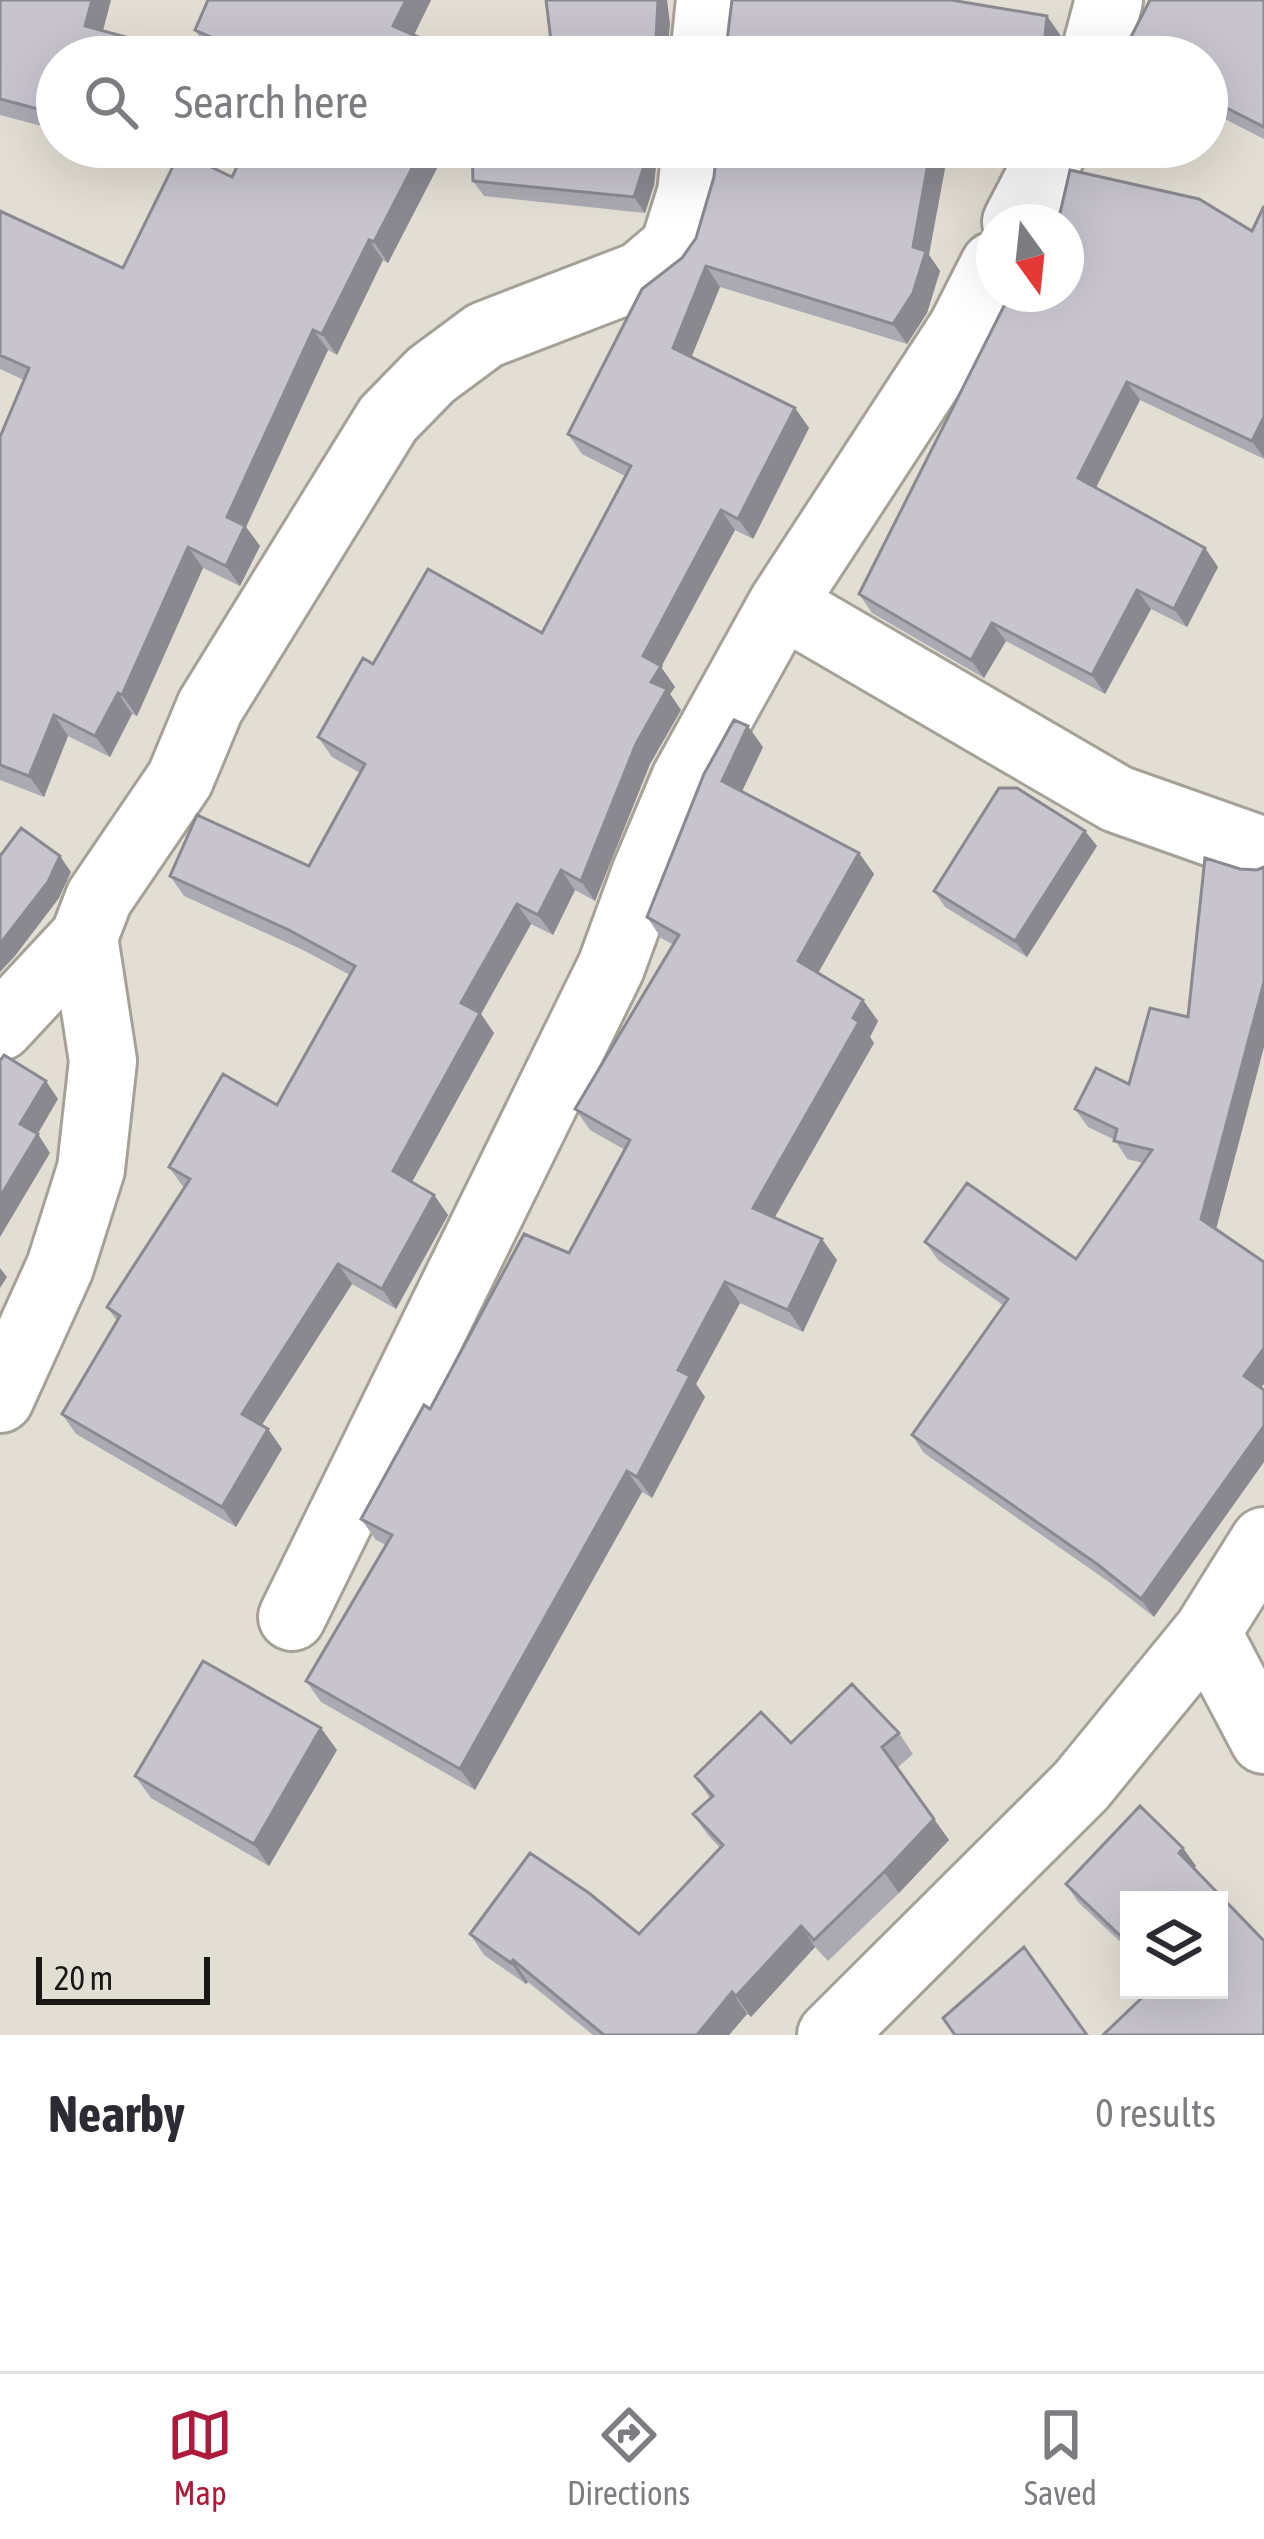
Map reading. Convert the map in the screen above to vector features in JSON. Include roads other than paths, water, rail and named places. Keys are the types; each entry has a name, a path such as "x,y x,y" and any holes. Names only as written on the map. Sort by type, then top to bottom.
{"street":[{"path":"706,36 710,0"},
{"path":"0,1027 84,937 98,898 180,778 210,707 388,419 431,375 484,335 641,275 674,247 694,168"},
{"path":"1025,204 1044,168"},
{"path":"292,1617 611,967 685,779 782,604 976,300"},
{"path":"782,604 1118,799 1264,851"},
{"path":"0,1399 60,1268 91,1169 103,1061 84,937"},
{"path":"836,2033 1081,1786 1207,1632 1264,1541"},
{"path":"1207,1632 1264,1740"}]}
